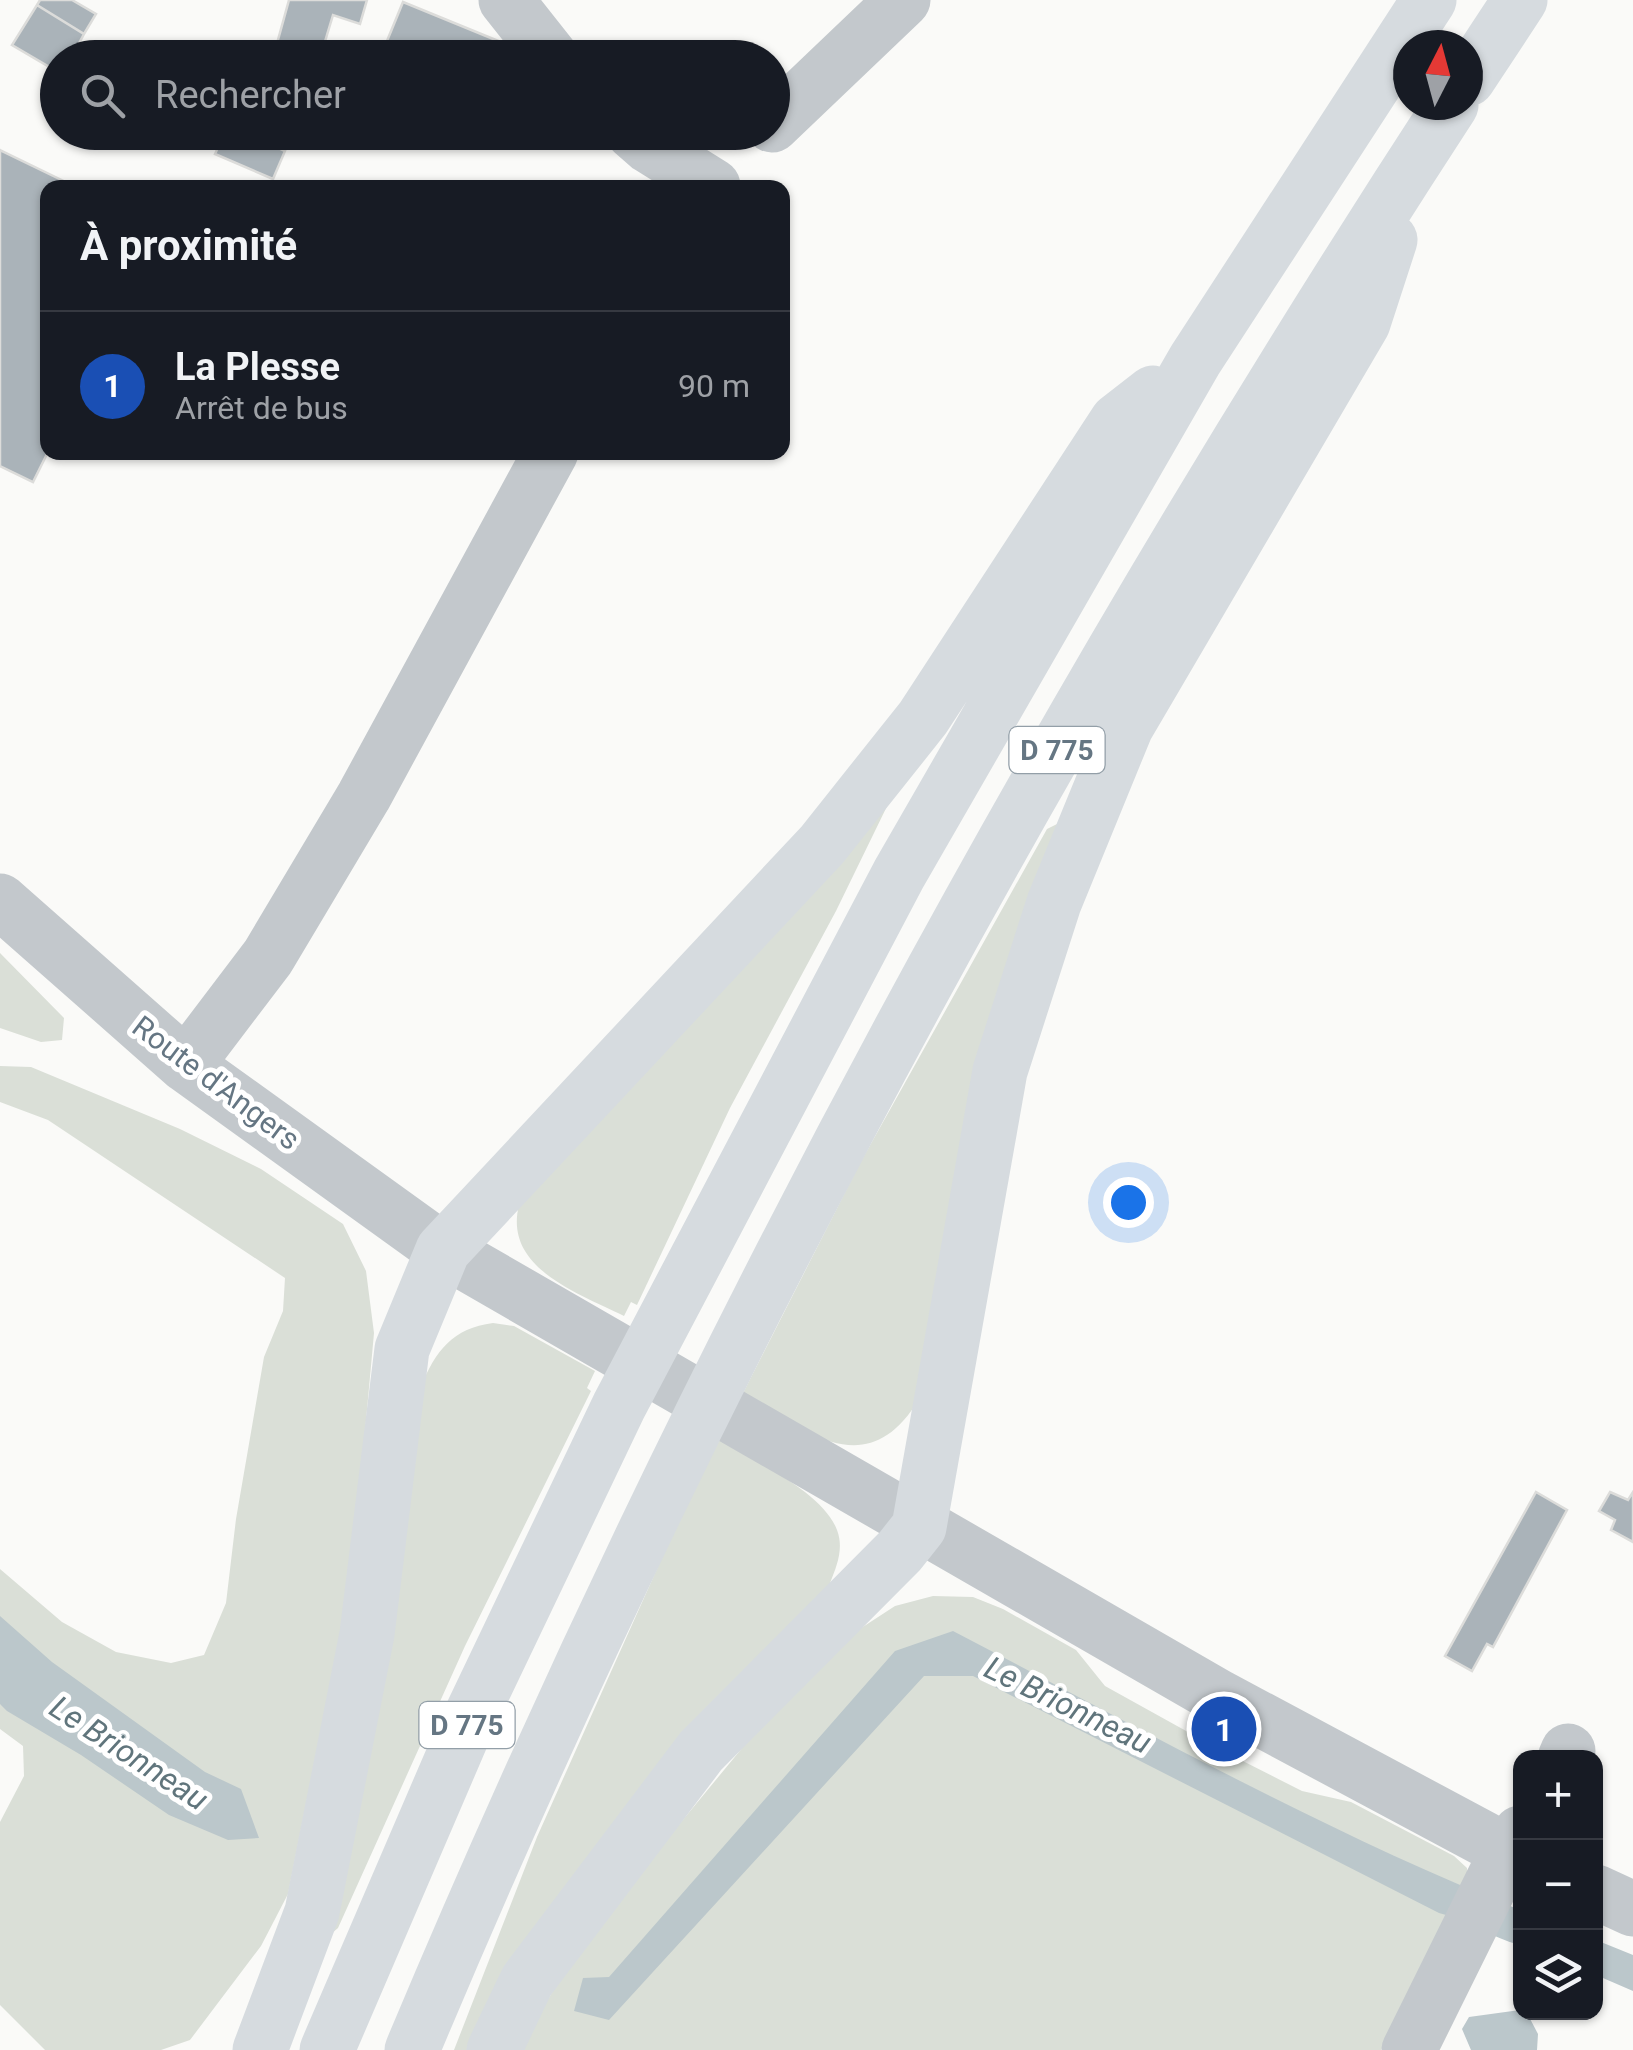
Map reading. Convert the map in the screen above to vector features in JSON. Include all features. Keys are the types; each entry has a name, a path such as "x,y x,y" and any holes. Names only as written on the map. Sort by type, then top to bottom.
{"highway":[{"name":"D 775","path":"326,2050 468,1722 619,1406 898,874 1194,360 1429,0"},
{"path":"1483,56 1520,0"},
{"name":"D 775","path":"412,2050 472,1906 687,1443 994,860 1176,544 1441,120"},
{"path":"494,2050 527,1981 701,1751 900,1552 920,1527 1000,1071 1054,903 1126,727 1363,323 1415,160"},
{"path":"260,2050 312,1912 367,1634 402,1349 443,1250 822,845 923,718 1117,421 1194,360"}],"street":[{"path":"506,0 538,40"},
{"path":"790,108 902,0"},
{"path":"659,150 702,180"},
{"path":"719,180 748,150"},
{"path":"186,1065 268,958 364,796 547,460"},
{"name":"Route d'Angers","path":"0,901 186,1065 443,1250 1220,1697 1501,1874"},
{"path":"1409,2050 1501,1874"},
{"path":"1603,1895 1633,1909"}],"shaded area":[{"path":"892,796 836,911 730,1108 637,1305 631,1302 624,1316 548,1276 522,1246 517,1227 519,1205"},
{"path":"1057,824 919,1399 899,1425 878,1440 857,1445 812,1434 743,1393 859,1165 1047,829"},
{"path":"0,953 64,1018 62,1040 41,1042 0,1028"},
{"path":"0,1066 31,1067 180,1129 261,1169 343,1224 366,1271 374,1333 352,1574 288,1894 261,1946 190,2040 161,2050 45,2050 0,2005 0,1822 24,1776 23,1746 0,1729 0,1569 62,1622 116,1652 171,1663 204,1655 226,1603 264,1357 283,1311 285,1278 48,1120 0,1102"},
{"path":"493,1323 514,1326 595,1371 587,1388 591,1391 465,1646 338,1928 331,1934 421,1387 447,1343 467,1330"},
{"path":"720,1440 803,1490 829,1516 840,1543 830,1583 472,2050 454,2050 537,1837 708,1455"},
{"path":"933,1596 973,1597 1003,1609 1076,1650 1105,1686 1302,1791 1351,1802 1454,1856 1467,1868 1468,1882 1381,2050 519,2050 578,1947 776,1707 852,1634 895,1606"}],"water":[{"name":"Le Brionneau","path":"0,1616 52,1662 205,1772 241,1789 259,1838 228,1840 169,1815 7,1711 0,1704"},
{"name":"Le Brionneau","path":"953,1631 1304,1813 1513,1907 1513,1943 1439,1913 973,1676 924,1676 609,2020 574,2011 583,1978 609,1977 895,1651"},
{"path":"1603,1943 1633,1955 1633,1991 1603,1978"},
{"path":"1513,2011 1513,2020 1531,2020 1538,2034 1537,2050 1471,2050 1462,2029 1469,2017"}],"building":[{"path":"40,0 72,0 96,14 84,34 37,5"},
{"path":"289,0 367,0 360,24 333,15 325,40 278,40"},
{"path":"403,2 496,40 387,40"},
{"path":"37,5 84,34 81,40 40,40 40,61 12,45"},
{"path":"0,150 62,180 40,180 40,460 44,460 33,482 0,466"},
{"path":"217,150 285,151 273,179 215,154"},
{"path":"1536,1492 1567,1510 1493,1647 1487,1644 1472,1671 1445,1656"},
{"path":"1610,1492 1628,1500 1633,1492 1633,1542 1611,1530 1615,1520 1599,1511"}],"place":[{"name":"La Plesse","path":"1224,1729"}]}
